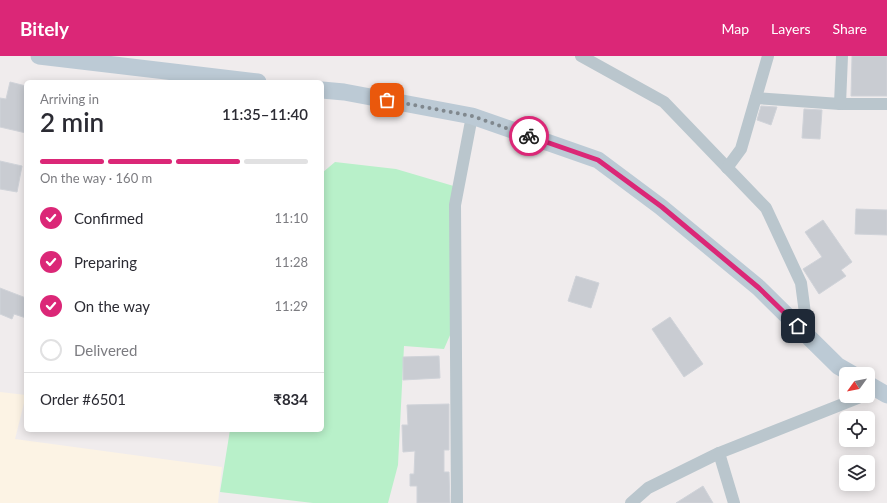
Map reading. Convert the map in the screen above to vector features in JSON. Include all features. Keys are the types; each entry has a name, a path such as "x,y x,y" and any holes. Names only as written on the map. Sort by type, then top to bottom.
{"main road":[{"path":"39,56 241,80"},
{"path":"324,90 344,92 472,116 598,160 662,207 759,288 840,367"},
{"path":"875,388 887,395"}],"street":[{"path":"727,168 741,149 768,56"},
{"path":"840,104 842,56"},
{"path":"587,58 664,102 766,208 801,283 808,336"},
{"path":"756,98 840,104 887,104"},
{"path":"457,503 455,206 472,116"},
{"path":"631,503 648,488 718,453 845,403"},
{"path":"718,453 734,503"}],"shaded area":[{"path":"0,392 24,395 24,403 15,439 222,467 218,503 0,503"}],"green space":[{"path":"335,162 396,169 457,187 461,310 444,349 404,346 398,465 388,503 313,503 220,492 230,432 324,432 324,171"}],"building":[{"path":"852,56 887,56 887,96 851,96"},
{"path":"10,82 24,86 24,133 0,127 0,98 6,99"},
{"path":"761,106 777,107 771,125 757,120"},
{"path":"804,109 822,110 820,139 802,138"},
{"path":"0,161 22,166 17,192 0,189"},
{"path":"856,209 887,210 887,235 855,234"},
{"path":"823,220 852,262 841,270 846,276 819,294 803,269 822,257 805,232"},
{"path":"576,276 599,283 591,308 568,301"},
{"path":"0,288 24,297 24,317 14,314 12,319 0,314"},
{"path":"670,317 703,364 684,377 652,329"},
{"path":"439,356 440,378 403,380 403,357"},
{"path":"449,404 449,450 444,450 444,472 449,472 450,503 417,503 417,486 410,486 410,474 414,474 415,451 403,452 402,425 408,425 407,405"},
{"path":"703,486 713,503 676,503"}],"way so far":[{"path":"387,100 472,116 529,136"}],"route":[{"path":"529,136 598,160 662,207 759,288 798,326"}]}
